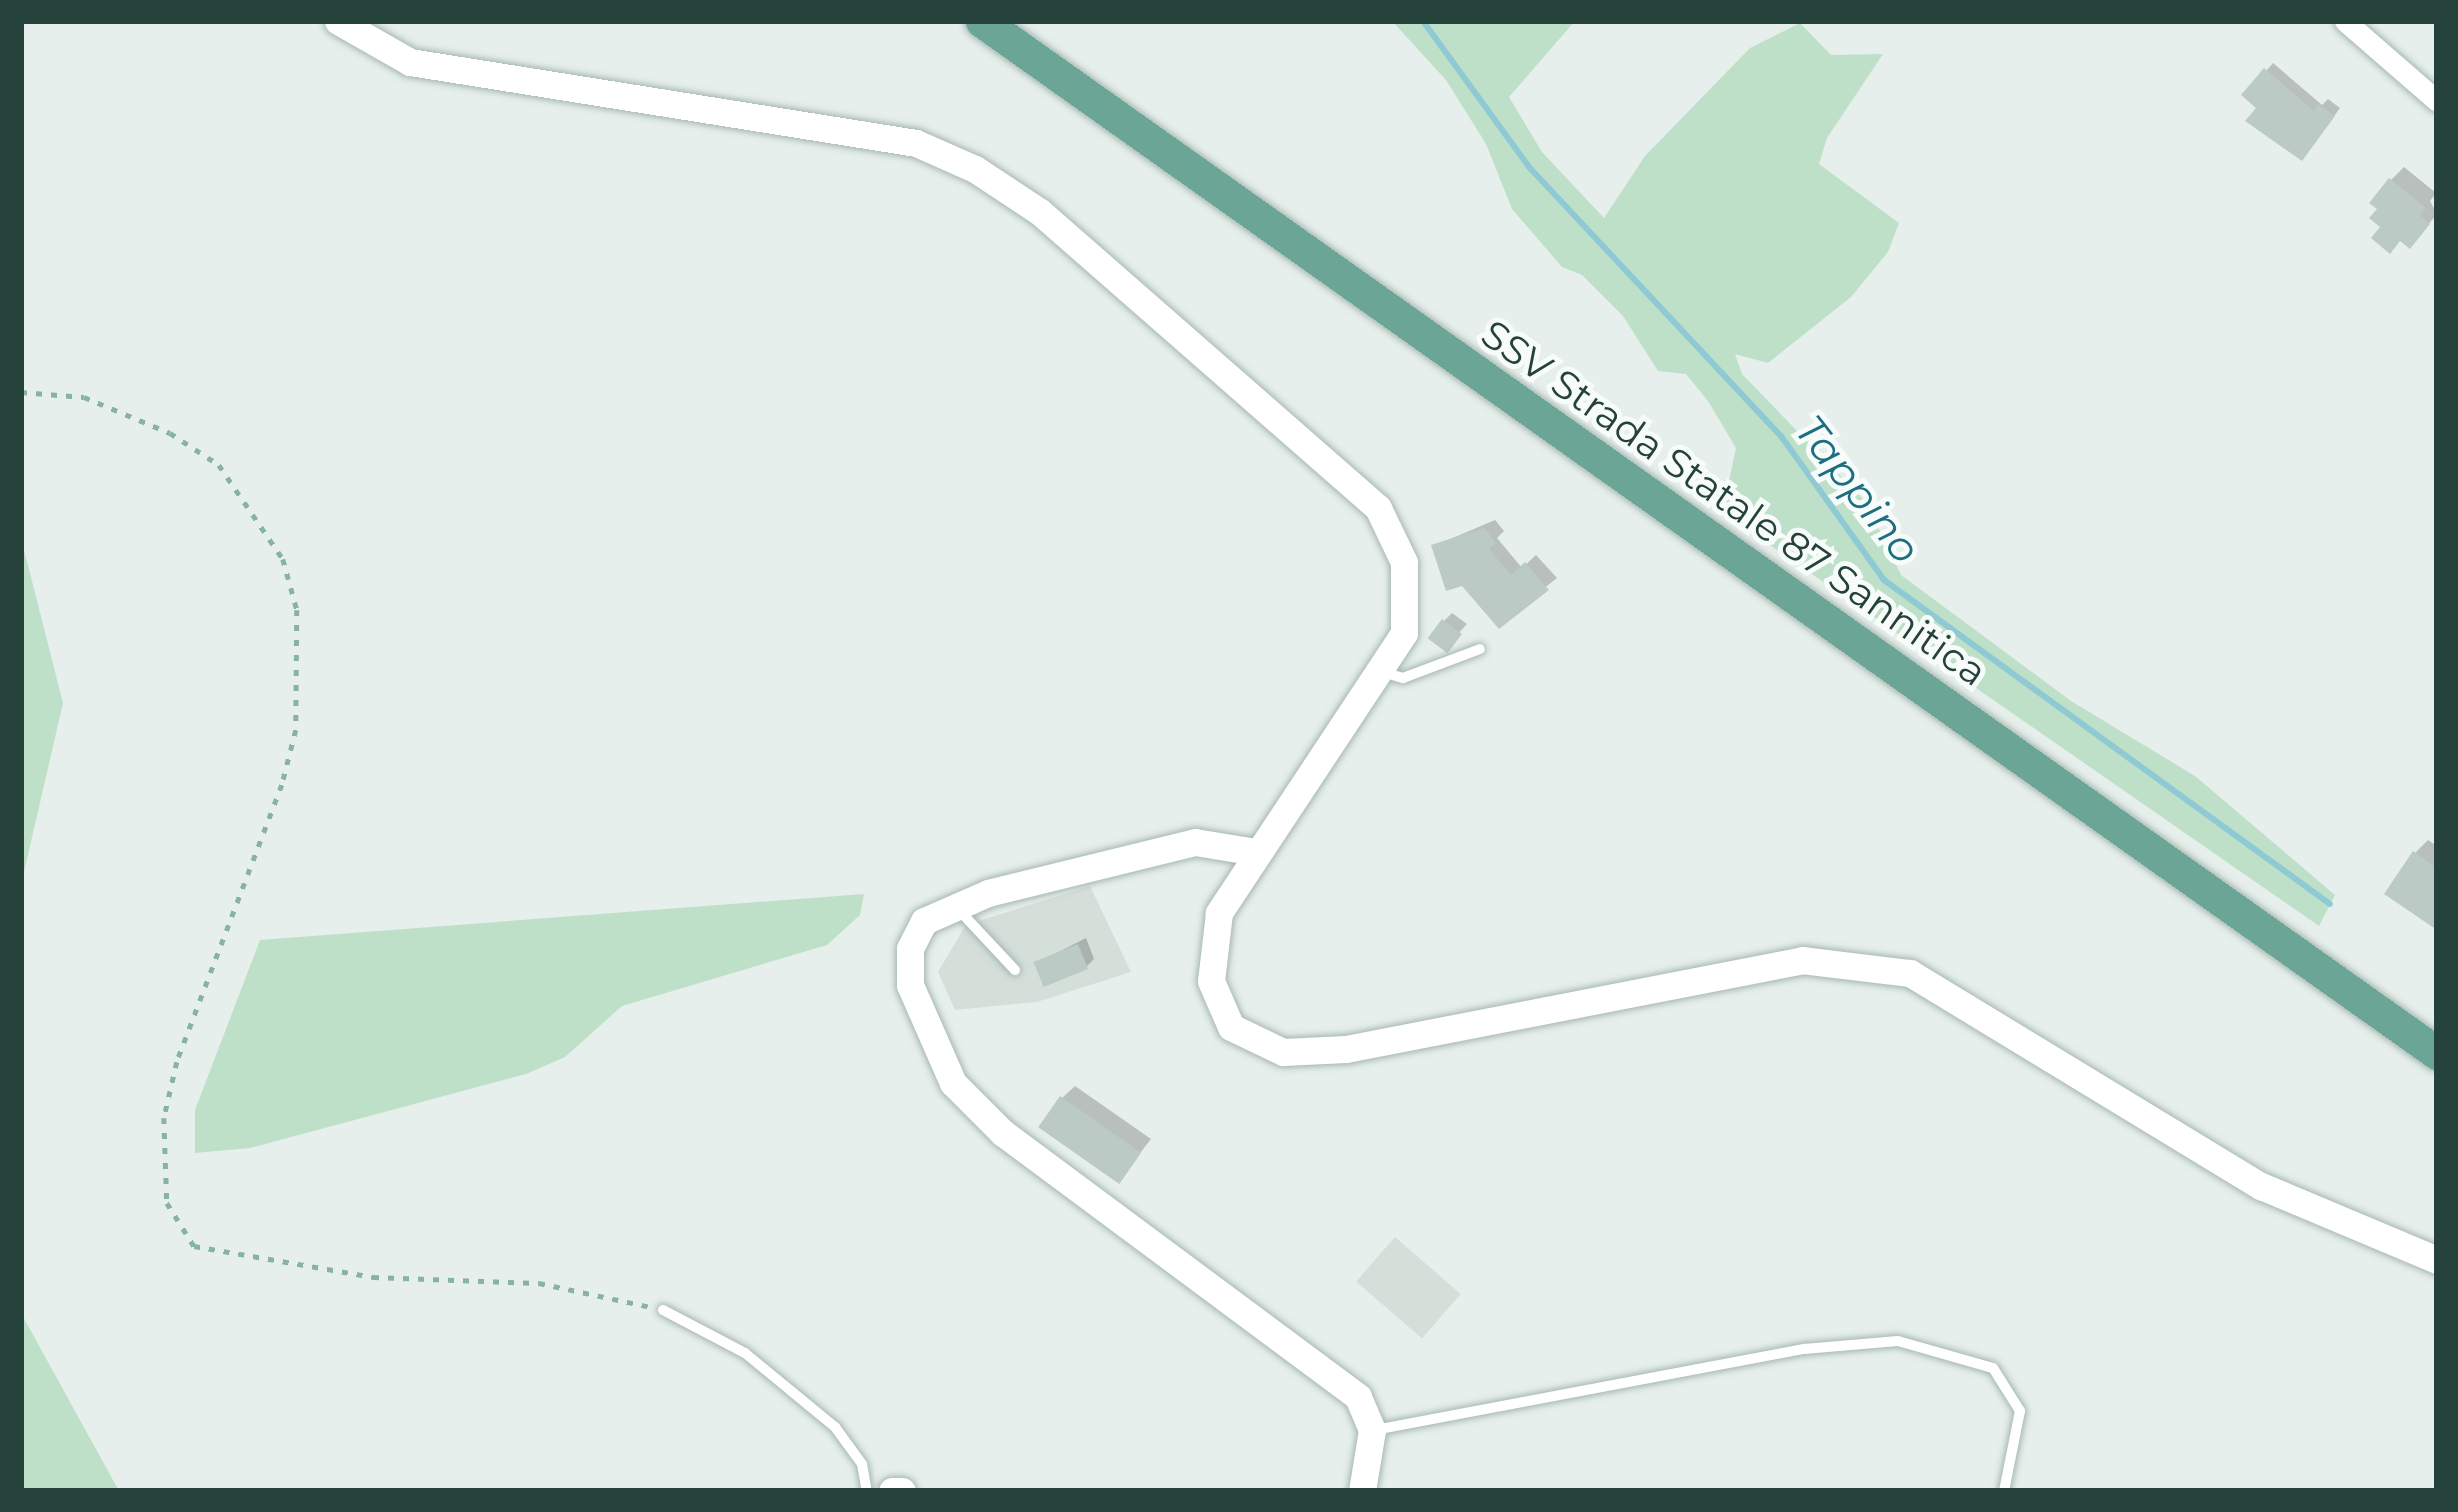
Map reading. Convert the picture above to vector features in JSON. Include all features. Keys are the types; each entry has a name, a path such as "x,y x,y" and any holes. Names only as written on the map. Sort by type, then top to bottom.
{"main road":[{"name":"SSV Strada Statale 87 Sannitica","path":"982,21 2432,1044"}],"street":[{"path":"338,21 410,62 916,143 975,169 1040,212 1378,508 1403,562 1404,633 1383,672 1256,852 1219,913 1211,981 1231,1027 1283,1052 1346,1049 1802,960 1910,973 2260,1186 2437,1260"},
{"path":"2345,21 2437,100"},
{"path":"1256,852 1195,842 1088,863 955,906 924,921 910,948 910,985 953,1083 1003,1132 1313,1356 1358,1396 1372,1430 1362,1491"},
{"path":"892,1491 902,1491"}],"lane":[{"path":"1383,672 1402,679 1480,649"},
{"path":"955,906 1015,970"},
{"path":"663,1310 700,1323 808,1403 862,1464 867,1491"},
{"path":"1372,1430 1804,1349 1898,1341 1993,1368 2020,1411 2004,1491"}],"path":[{"path":"21,392 84,398 170,433 219,465 283,559 297,610 296,730 282,785 177,1062 164,1118 167,1203 194,1246 373,1277 539,1283 663,1310"}],"shaded area":[{"path":"1090,886 1131,972 1037,1002 955,1010 938,972 966,925"},
{"path":"1395,1237 1461,1294 1422,1339 1356,1282"}],"green space":[{"path":"1392,21 1575,21 1509,97 1542,152 1604,218 1645,156 1750,48 1800,23 1831,55 1883,54 1827,138 1819,164 1899,223 1888,252 1851,297 1768,363 1735,354 1742,374 1866,502 1901,575 2071,701 2195,776 2335,895 2319,926 1744,527 1725,500 1736,448 1708,401 1686,374 1658,371 1623,316 1582,275 1562,267 1512,209 1486,144 1446,80"},
{"path":"21,538 63,703 21,885"},
{"path":"864,894 860,915 827,945 622,1006 565,1057 526,1074 250,1148 195,1153 195,1110 260,940"},
{"path":"21,1313 119,1491 21,1491"}],"building":[{"path":"2264,68 2314,111 2318,104 2335,116 2302,161 2245,121 2256,108 2241,95"},
{"path":"2389,178 2426,208 2420,215 2430,224 2410,249 2400,241 2390,254 2371,238 2380,227 2369,218 2377,209 2369,203"},
{"path":"1484,528 1496,543 1489,549 1511,575 1525,562 1549,590 1499,629 1462,586 1446,591 1431,545"},
{"path":"1442,619 1462,634 1448,653 1428,638"},
{"path":"2413,851 2437,868 2437,930 2384,894"},
{"path":"1078,944 1088,969 1044,987 1033,962"},
{"path":"1060,1096 1141,1153 1119,1184 1038,1127"}],"waterway":[{"name":"Tappino","path":"1423,21 1529,167 1781,436 1884,580 2330,904"}]}
